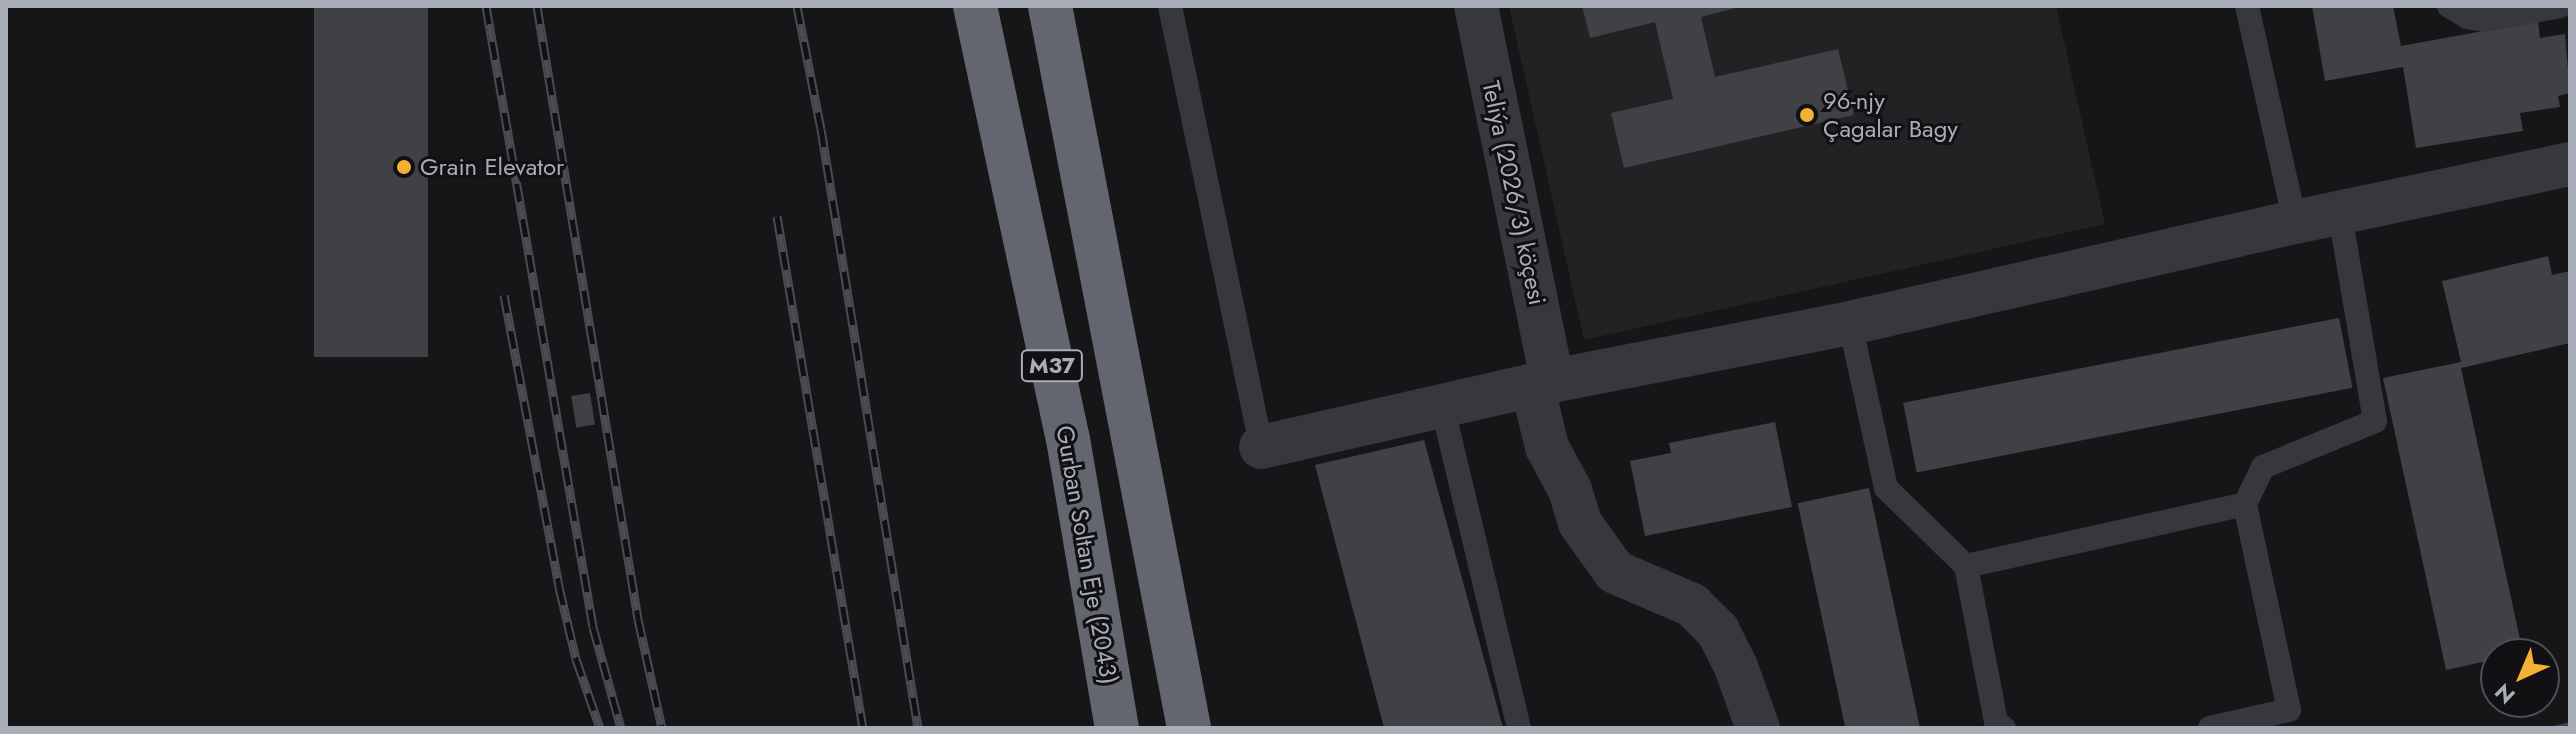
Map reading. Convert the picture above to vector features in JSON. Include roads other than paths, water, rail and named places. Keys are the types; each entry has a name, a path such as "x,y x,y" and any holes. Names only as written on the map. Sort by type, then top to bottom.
{"highway":[{"name":"Gurban Soltan Eje (2043)","path":"975,6 1068,439 1117,728"},
{"name":"M37","path":"1050,6 1189,728"}],"street":[{"name":"Teliýa (2026/3) köçesi","path":"1476,6 1542,383 1547,447 1570,490 1580,523 1615,572 1692,605 1718,631 1736,667 1758,728"},
{"path":"1261,447 1542,383 1850,323 2295,222 2570,164"}],"lane":[{"path":"1170,6 1261,447"},
{"path":"2247,6 2295,222"},
{"path":"2449,6 2467,17 2484,20 2560,6"},
{"path":"2210,728 2289,710 2245,504 2263,467 2375,421 2340,214"},
{"path":"1850,323 1886,488 1966,566 1996,722 2004,728"},
{"path":"1442,405 1519,728"},
{"path":"1966,566 2245,504"}],"railway":[{"path":"486,6 593,627 621,728"},
{"path":"537,6 638,619 662,728"},
{"path":"797,6 821,129 918,728"},
{"path":"777,216 863,728"},
{"path":"504,295 559,587 576,659 600,728"}],"place":[{"name":"96-njy Çagalar Bagy","path":"1807,115"},
{"name":"Grain Elevator","path":"404,167"}]}
